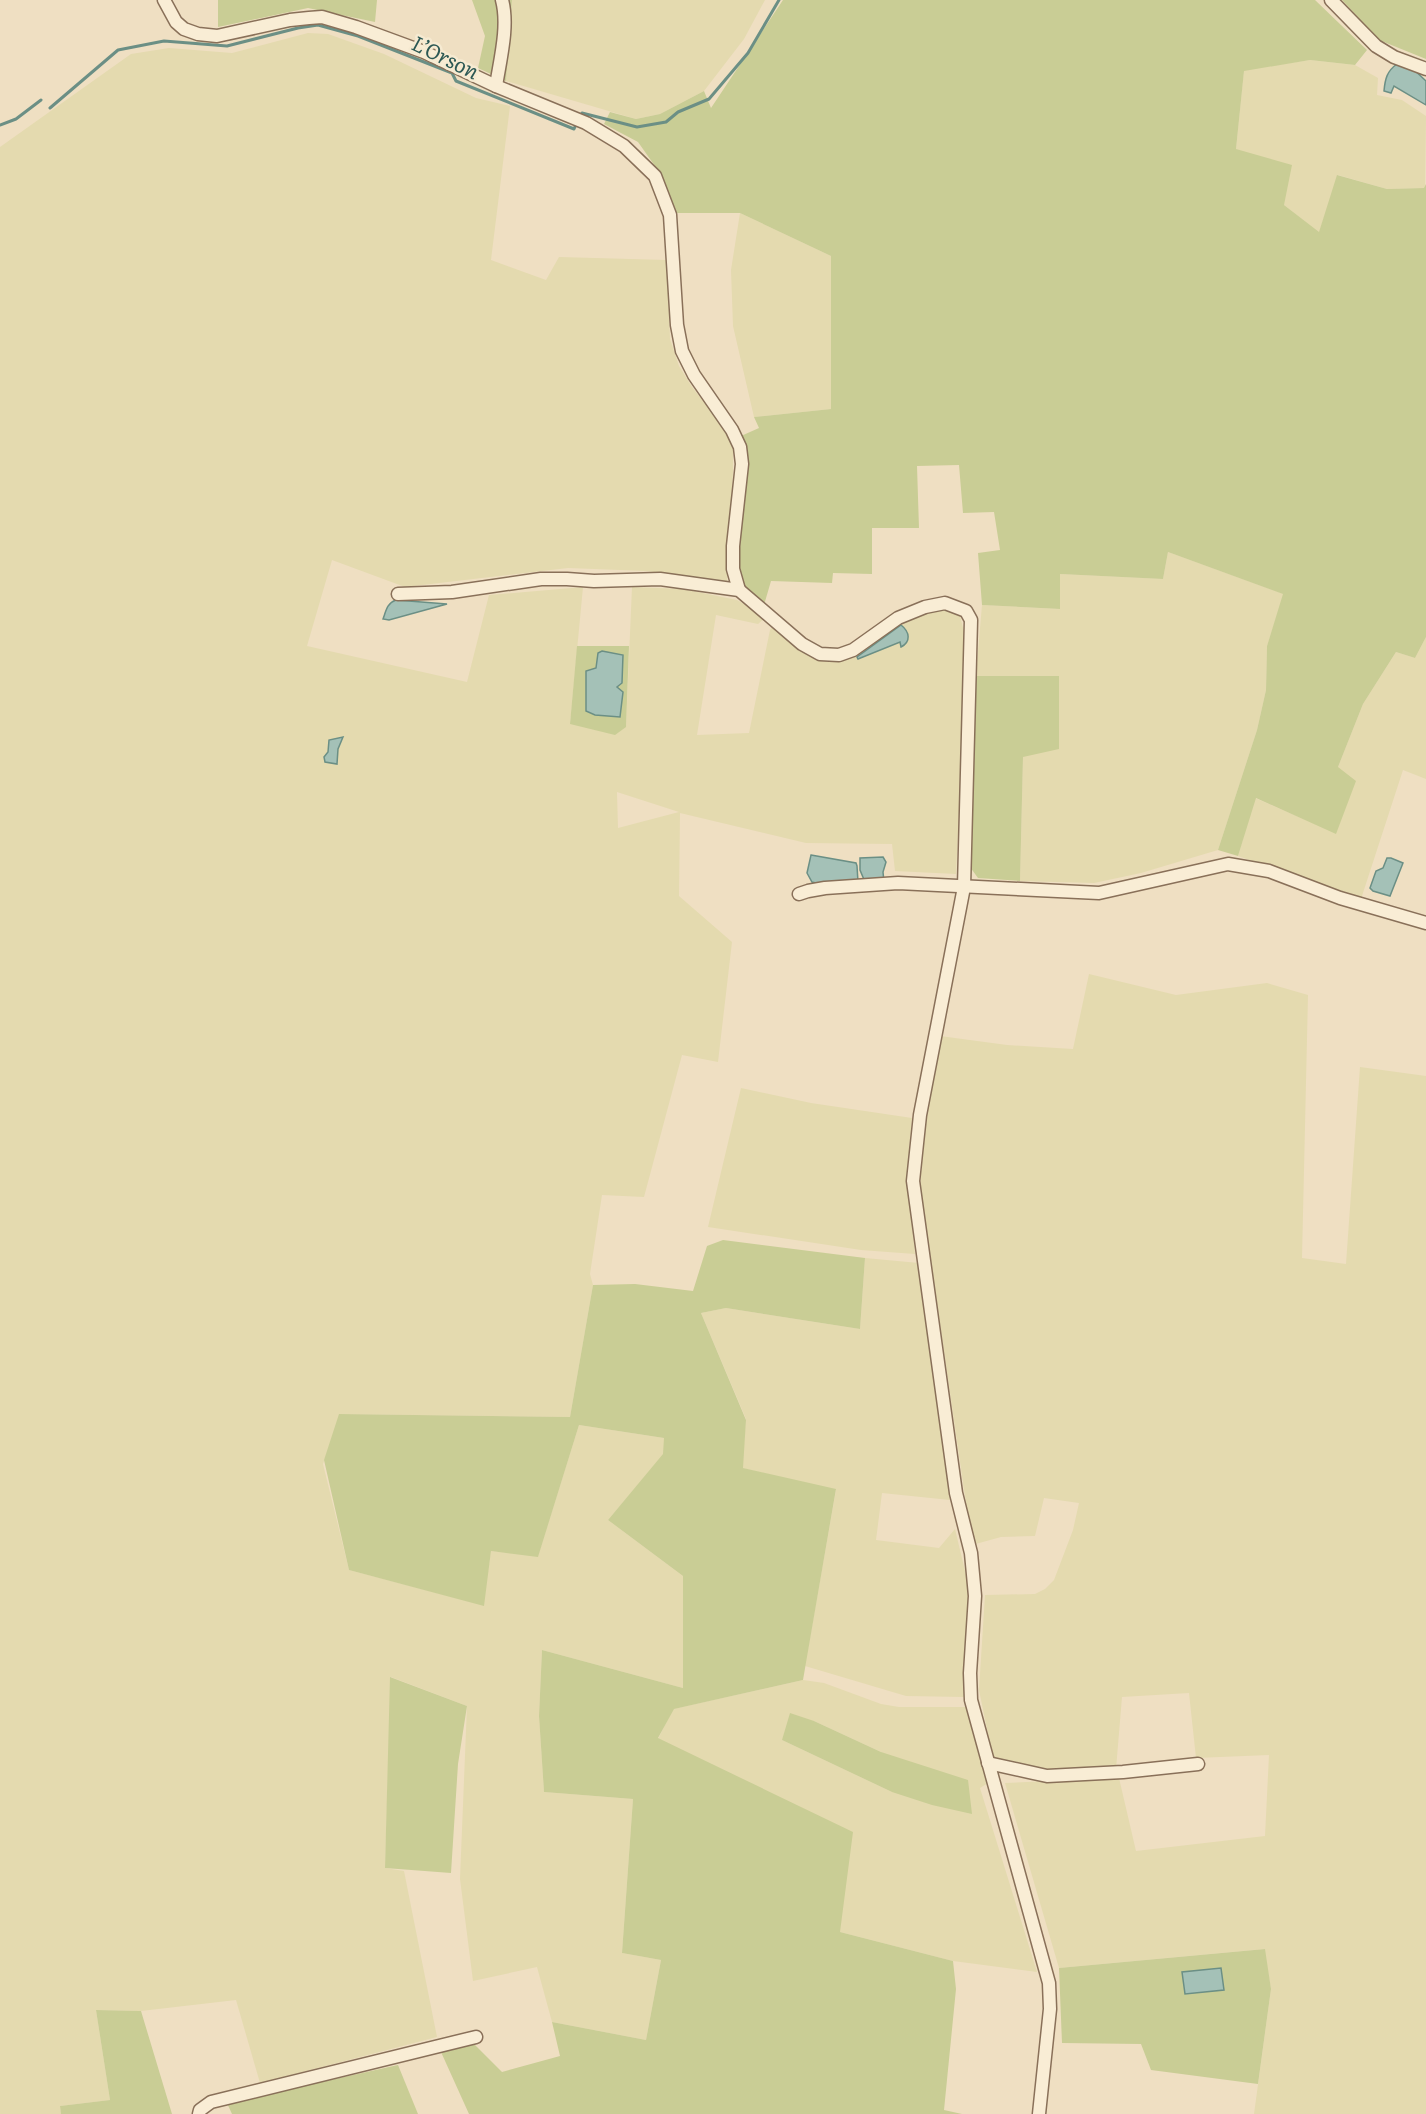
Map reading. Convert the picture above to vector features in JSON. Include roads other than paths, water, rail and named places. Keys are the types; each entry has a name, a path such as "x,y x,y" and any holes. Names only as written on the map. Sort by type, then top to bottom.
{"street":[{"path":"164,0 176,22 198,34 217,36 290,20 322,17 356,27 424,52 496,86 586,123 624,146 655,176 670,215 677,325 682,351 694,375 732,430 740,447 742,464 733,546 734,569 739,590"},
{"path":"496,86 503,35 502,0"},
{"path":"1331,0 1376,46 1394,57 1426,69"},
{"path":"398,594 452,592 541,579 594,581 660,579 739,590 802,644 820,654 839,655 853,650 898,618 926,607 945,603 966,611 971,620 972,661 964,887 920,1115 913,1181 956,1493 970,1553 975,1596 970,1672 971,1700 1049,1983 1050,2009 1039,2114"},
{"path":"799,894 825,888 898,883 1099,893 1228,864 1269,871 1340,898 1426,923"},
{"path":"988,1763 1047,1776 1124,1772 1198,1764"},
{"path":"200,2114 200,2110 211,2102 476,2037"}],"water":[{"path":"1397,64 1411,67 1426,81 1426,105 1394,86 1391,93 1384,91 1387,76"},
{"path":"396,600 447,604 389,620 383,619 389,605"},
{"path":"901,625 908,637 904,645 901,647 900,642 858,659 857,657"},
{"path":"602,651 623,655 622,683 617,687 623,692 620,717 595,715 586,711 586,671 596,668 598,653"},
{"path":"343,737 338,749 337,764 325,762 324,757 328,752 329,740"},
{"path":"811,855 856,863 858,882 820,884 812,882 807,873"},
{"path":"883,857 886,862 883,872 884,882 865,882 860,870 860,858"},
{"path":"1387,858 1403,863 1390,896 1370,888 1376,871 1383,868"},
{"path":"1221,1968 1224,1990 1185,1994 1182,1972"}],"waterway":[{"name":"L’Orson","path":"580,116 582,113 637,127 666,122 678,112 709,99 748,53 779,0"},
{"name":"L’Orson","path":"50,108 118,50 164,41 227,46 318,25 358,36 452,73 456,81 574,129 577,122"},
{"name":"L’Orson","path":"0,125 16,119 41,100"}]}
